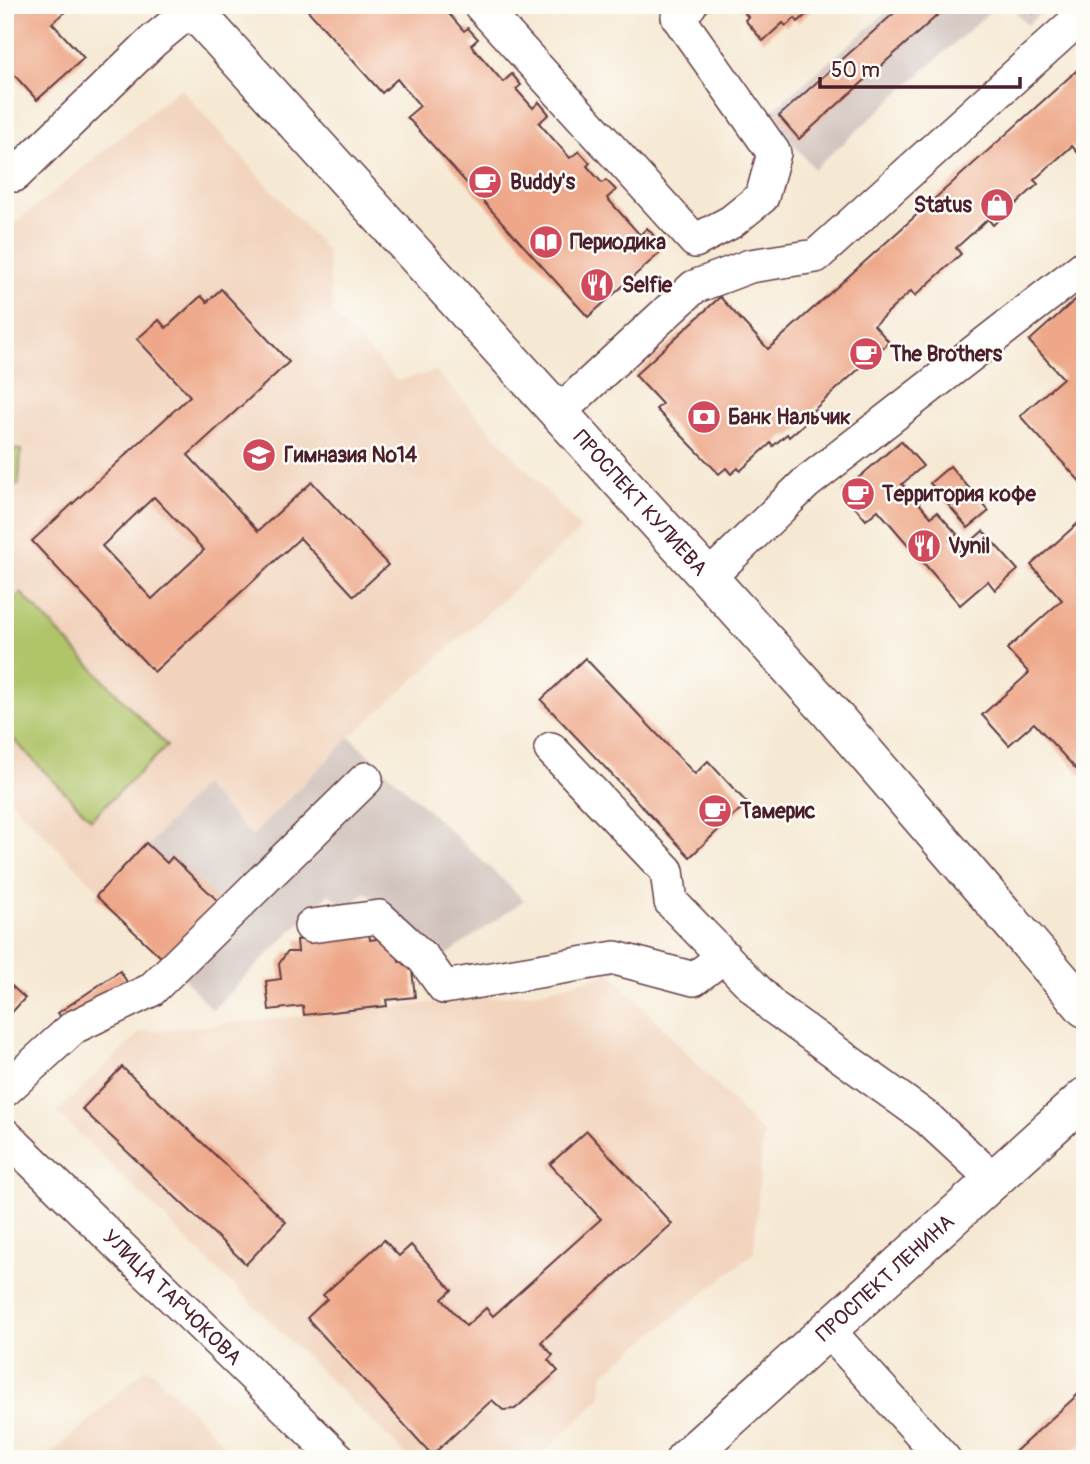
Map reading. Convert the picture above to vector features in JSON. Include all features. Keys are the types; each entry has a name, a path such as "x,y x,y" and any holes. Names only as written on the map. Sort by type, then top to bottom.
{"main road":[{"name":"ПРОСПЕКТ КУЛИЕВА","path":"190,7 836,719 1085,1008"},
{"name":"ПРОСПЕКТ ЛЕНИНА","path":"685,1459 1085,1097"}],"street":[{"path":"481,5 695,241"},
{"path":"690,5 678,17 774,153 762,197 731,222 695,241 686,267 694,287"},
{"path":"5,170 15,175 190,7"},
{"path":"558,413 694,287 750,266 816,256 1085,13"},
{"path":"707,579 806,482 1085,266"},
{"path":"551,749 667,871 671,902 773,1007 928,1119 994,1180"},
{"path":"5,1090 74,1027 151,990 366,779"},
{"path":"311,926 379,918 424,959 444,987 615,958 694,979 724,956"},
{"name":"УЛИЦА ТАРЧОКОВА","path":"5,1135 339,1459"},
{"path":"828,1330 944,1459"}],"shaded area":[{"path":"895,5 997,5 814,169 769,113"},
{"path":"1010,5 1049,5 1027,25"},
{"name":"Гимназия №14","path":"180,88 327,251 333,314 397,381 436,371 581,529 350,737 252,837 104,895 5,795 5,232"},
{"path":"350,737 524,900 448,954 366,892 347,909 329,894 212,1010 167,959 104,895 202,785 252,836"},
{"path":"611,973 763,1134 754,1253 603,1374 601,1398 537,1459 410,1459 57,1112 141,1032 538,992"},
{"path":"148,1367 239,1459 46,1459"}],"green space":[{"path":"5,449 21,450 19,485 5,484"},
{"path":"21,593 167,746 91,819 5,731 5,608"}],"building":[{"path":"5,5 57,5 64,13 52,23 84,58 37,100 5,65"},
{"path":"303,5 447,5 452,11 449,14 464,31 468,28 478,39 471,45 503,82 512,74 521,85 516,89 533,108 539,102 549,114 539,123 570,158 579,151 590,163 587,166 602,183 606,180 616,190 607,198 640,235 647,228 657,239 653,243 661,252 588,317 407,117 420,106 397,79 382,93"},
{"path":"738,5 817,5 798,22 795,18 786,26 783,23 763,41 745,20 748,17"},
{"path":"903,5 949,5 799,139 779,116"},
{"path":"1027,5 1042,5 1033,13"},
{"path":"1085,63 1085,145 1077,152 1072,146 1034,180 1038,184 993,225 988,219 956,248 961,254 915,296 911,291 874,325 889,342 809,414 812,417 789,437 787,434 773,446 771,443 740,471 738,468 731,474 726,468 719,474 656,409 662,404 635,375 720,297 768,349"},
{"path":"221,289 289,362 188,455 258,531 312,482 388,565 354,596 300,538 154,672 32,541 190,396 137,339 159,320 166,328 201,296 207,302","holes":["154,497 204,550 152,599 102,546"]},
{"path":"1085,291 1085,487 1020,416 1063,378 1029,341"},
{"path":"901,441 923,466 902,484 931,517 937,512 957,534 950,540 959,552 983,531 1018,570 995,590 988,581 960,605 878,510 866,520 842,492"},
{"path":"950,466 989,511 968,528 930,483"},
{"path":"1085,517 1085,779 1034,723 1009,745 982,715 1029,673 1007,649 1062,600 1031,565"},
{"path":"585,658 695,774 708,761 747,803 690,857 541,700"},
{"path":"146,843 167,863 172,857 218,901 163,959 96,896"},
{"path":"369,933 370,940 385,938 398,949 399,962 411,961 415,997 386,1000 387,1006 304,1015 303,1006 269,1010 266,981 281,979 279,964 287,952 298,952 297,940"},
{"path":"120,971 129,985 67,1025 58,1013"},
{"path":"5,980 25,998 5,1020"},
{"path":"122,1067 286,1222 246,1264 82,1109"},
{"path":"587,1131 672,1224 541,1342 553,1355 548,1360 558,1371 515,1409 503,1410 492,1400 432,1455 307,1318 327,1299 323,1295 384,1240 399,1256 411,1245 452,1290 442,1299 466,1326 486,1308 493,1316 601,1219 550,1164"},
{"path":"1085,1388 1085,1442 1065,1459 1007,1459"}],"place":[{"name":"Buddy's","path":"485,182"},
{"name":"Status","path":"997,205"},
{"name":"Периодика","path":"546,242"},
{"name":"Selfie","path":"597,285"},
{"name":"The Brothers","path":"866,354"},
{"name":"Банк Нальчик","path":"704,417"},
{"name":"Гимназия №14","path":"259,455"},
{"name":"Территория кофе","path":"858,494"},
{"name":"Vynil","path":"924,546"},
{"name":"Тамерис","path":"715,811"}]}
